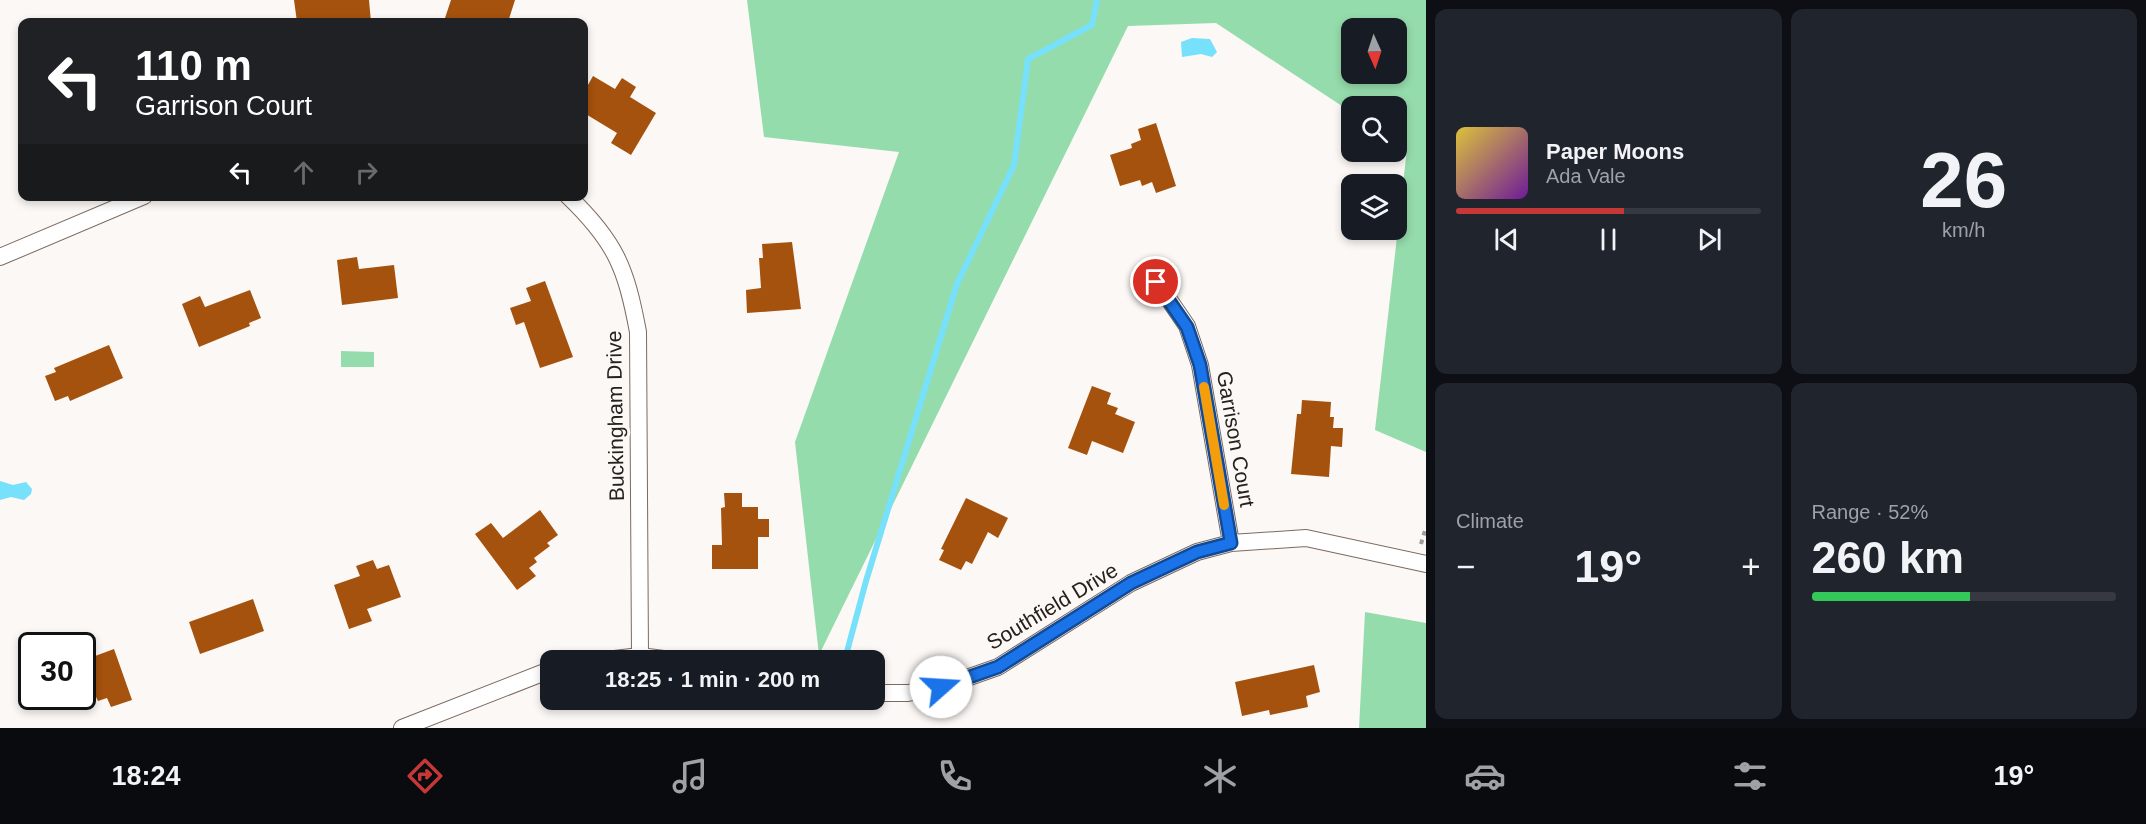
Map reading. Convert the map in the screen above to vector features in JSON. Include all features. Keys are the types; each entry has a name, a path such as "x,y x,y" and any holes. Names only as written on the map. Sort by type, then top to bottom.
{"street":[{"path":"0,257 132,201"},
{"name":"Buckingham Drive","path":"573,201 614,248 629,283 638,332 640,650"},
{"name":"Garrison Court","path":"1156,282 1187,327 1200,365 1231,543"},
{"name":"Southfield Drive","path":"885,693 908,693 941,687 998,667 1131,583 1197,552 1231,543 1306,538 1426,564"},
{"path":"402,728 540,674"}],"path":[{"path":"1421,544 1426,526"}],"green space":[{"path":"747,0 1426,0 1426,452 1375,430 1397,240 1407,240 1407,174 1404,174 1407,162 1407,96 1341,96 1341,105 1216,23 1128,26 821,650 818,650 795,442 899,152 764,137"},
{"path":"341,351 374,352 374,367 341,367"},
{"path":"1365,612 1426,623 1426,728 1359,728"}],"water":[{"path":"1192,38 1210,39 1217,52 1212,57 1201,54 1182,57 1181,42"},
{"path":"0,481 13,485 26,482 32,489 31,494 24,500 11,497 0,500"}],"building":[{"path":"294,0 369,0 371,18 296,18"},
{"path":"451,0 515,0 509,18 445,18"},
{"path":"593,76 615,89 622,78 636,87 630,97 656,113 631,155 611,143 617,133 588,115 588,85"},
{"path":"1156,123 1176,186 1156,193 1152,182 1142,186 1140,180 1120,186 1110,155 1132,148 1131,144 1141,140 1138,129"},
{"path":"792,242 801,309 747,313 746,290 761,288 759,258 763,258 762,244"},
{"path":"357,257 359,269 394,265 398,298 342,305 337,260"},
{"path":"545,281 573,357 540,368 524,322 516,325 510,308 531,301 526,288"},
{"path":"250,290 261,318 249,323 250,326 199,347 182,304 200,296 205,307"},
{"path":"109,345 123,378 70,401 68,396 55,401 45,376 56,372 54,368"},
{"path":"1092,386 1111,393 1107,404 1118,408 1115,414 1135,422 1123,453 1092,441 1087,455 1068,448"},
{"path":"1302,400 1331,402 1330,417 1334,417 1333,428 1343,428 1342,447 1331,446 1329,477 1291,474 1297,414 1301,414"},
{"path":"724,493 742,493 742,507 758,507 758,519 769,519 769,537 758,537 758,569 712,569 712,545 722,545 721,508 725,507"},
{"path":"966,498 1008,518 998,538 988,532 972,564 966,561 961,570 939,560 944,550 941,549"},
{"path":"540,510 558,535 547,543 550,546 534,558 537,562 529,568 536,576 517,590 475,534 491,523 503,538"},
{"path":"373,560 377,569 389,565 401,597 367,609 372,621 349,629 334,585 360,576 356,566"},
{"path":"253,599 264,631 200,654 189,622"},
{"path":"114,649 132,700 111,707 107,698 98,701 96,697 96,656"},
{"path":"1314,665 1320,692 1306,696 1308,707 1270,715 1269,710 1242,716 1235,682"}],"waterway":[{"path":"847,650 866,581 957,284 1014,165 1028,59 1092,25 1097,0"}],"slow traffic":[{"path":"1204,387 1224,505"}],"route":[{"path":"941,687 998,667 1131,583 1197,552 1231,543 1200,365 1187,327 1175,306 1156,282"}]}
